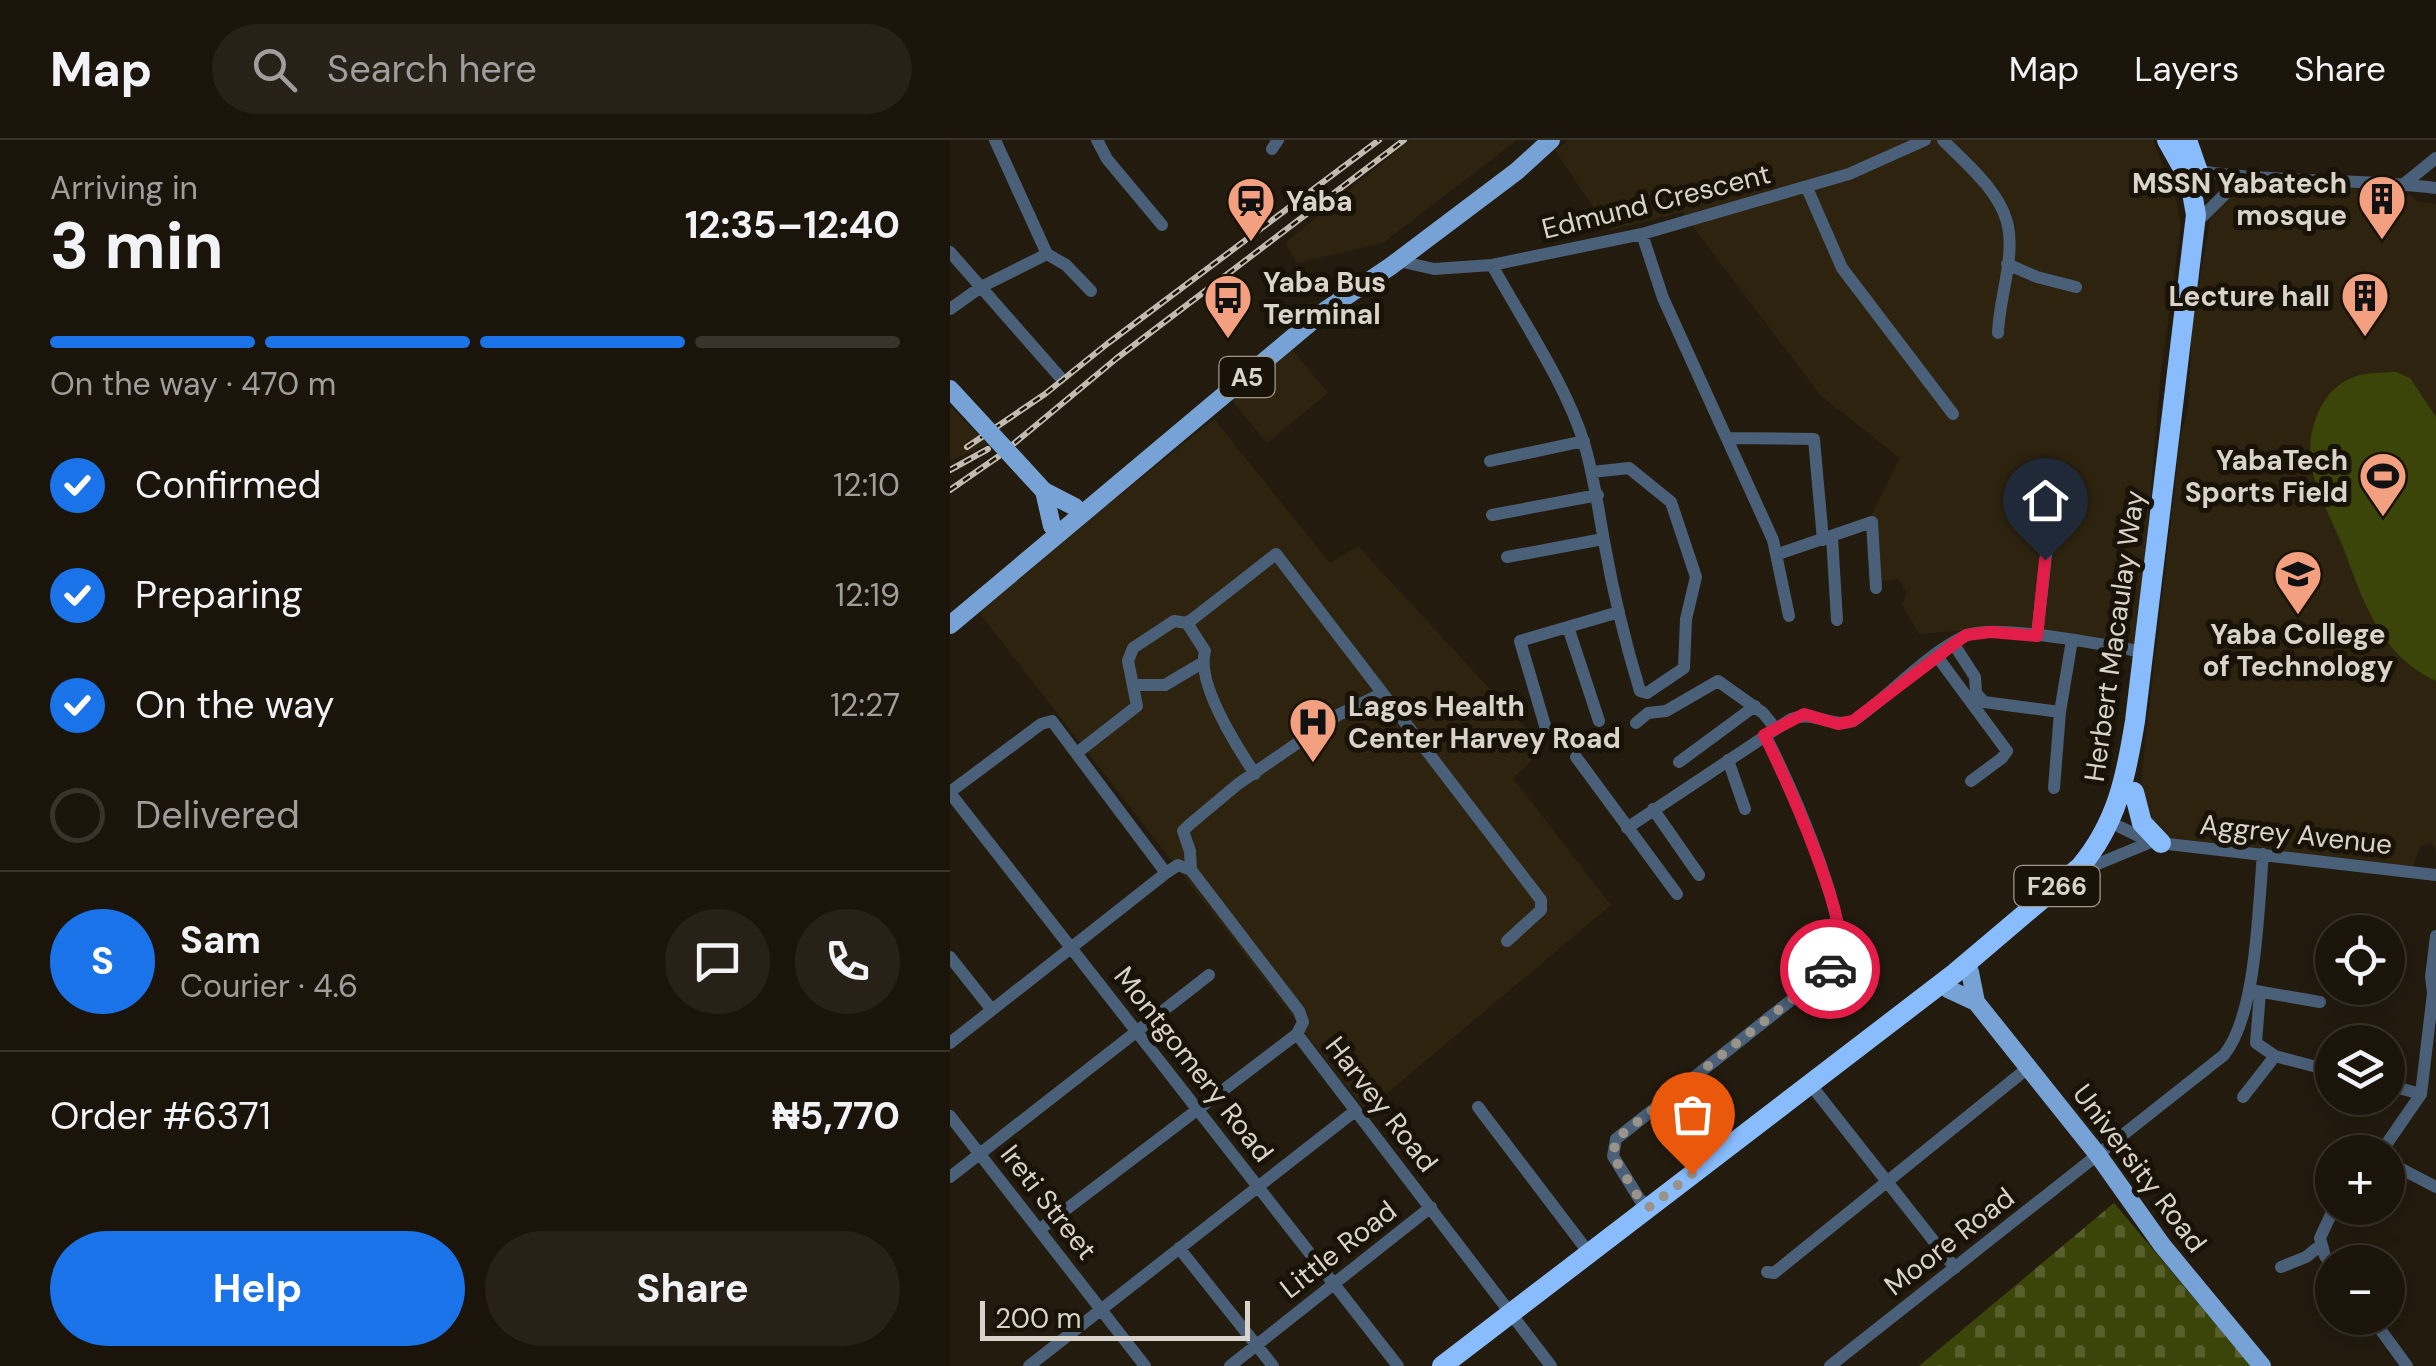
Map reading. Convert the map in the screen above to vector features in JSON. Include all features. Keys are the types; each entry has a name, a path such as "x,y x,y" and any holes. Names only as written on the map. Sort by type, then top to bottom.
{"highway":[{"name":"Herbert Macaulay Way","path":"1459,1366 1589,1253 1954,973 2080,867 2097,846 2119,804 2130,757 2196,215 2190,182 2167,140"},
{"name":"Herbert Macaulay Way","path":"1442,1366 1513,1319 1970,972 2095,865 2120,827 2134,792 2204,206 2199,171 2187,140"},
{"path":"2134,792 2142,823 2156,842"}],"main road":[{"name":"A5","path":"950,624 1323,312 1518,171 1552,140"},
{"path":"950,611 1261,352 1323,312"},
{"path":"950,389 1044,490 1075,507"},
{"path":"1044,490 1052,526"},
{"path":"1970,972 1976,1002"},
{"path":"1948,989 1976,1002"},
{"name":"University Road","path":"1976,1002 2098,1155 2162,1245 2262,1366"}],"street":[{"path":"994,140 1047,254 1066,265 1092,291"},
{"path":"1098,140 1107,160 1162,226"},
{"name":"Edmund Crescent","path":"1391,266 1400,261 1434,269 1492,265 1642,234 1807,188 1925,140"},
{"path":"1942,140 1999,205 2006,221 2007,264 1998,333"},
{"path":"2404,184 2436,158"},
{"path":"2199,171 2241,178 2283,176 2436,188"},
{"path":"2203,216 2241,178"},
{"path":"1807,188 1828,244 1842,268 1953,414"},
{"path":"1642,234 1663,298 1778,554 1790,616"},
{"path":"950,252 1059,376"},
{"path":"950,309 1047,254"},
{"path":"2007,264 2037,277 2076,286"},
{"path":"1492,265 1558,383 1584,441 1592,472 1598,494 1619,612 1642,694 1684,668 1686,619 1696,577 1674,506 1629,468 1592,472"},
{"path":"1726,438 1814,439 1837,620"},
{"path":"1490,462 1584,441"},
{"path":"1492,515 1598,494"},
{"path":"2037,636 2052,502"},
{"path":"1778,554 1872,522 1876,588"},
{"path":"1506,557 1603,539"},
{"path":"1078,752 1137,706 1128,660 1133,648 1174,622 1187,622 1276,554 1541,900 1540,910 1507,941"},
{"path":"1546,729 1520,641 1619,612"},
{"path":"1187,622 1205,651 1202,663 1224,723 1255,774"},
{"path":"1568,627 1599,720"},
{"path":"1628,828 1770,732 1804,714 1838,724 1853,721 1936,655 1974,632 2072,640 2144,652"},
{"path":"2054,788 2060,712 2072,640"},
{"path":"1953,643 1975,677 1976,693 1984,702 2060,712"},
{"path":"1936,655 2007,751 1971,781"},
{"path":"1133,686 1165,685 1202,663"},
{"path":"1636,723 1650,712 1666,711 1714,681 1755,706 1770,732 1836,913 1841,953 1838,963 1616,1139 1613,1156 1640,1200 1650,1207"},
{"path":"1191,870 1183,831 1338,715 1381,694"},
{"path":"1678,762 1755,706"},
{"path":"950,792 1046,722 1052,722 1166,873"},
{"path":"1576,757 1677,894"},
{"path":"1728,760 1745,809"},
{"name":"Montgomery Road","path":"950,792 1398,1366"},
{"path":"1653,810 1699,876"},
{"path":"2120,827 2156,842"},
{"path":"2095,865 2156,842"},
{"name":"Aggrey Avenue","path":"2156,842 2436,874"},
{"path":"2263,854 2254,991 2256,1043 2275,1056 2315,1067"},
{"path":"950,1043 1166,873 1178,865 1191,870"},
{"name":"Harvey Road","path":"1191,870 1299,1010 1303,1022 1297,1034 1551,1366"},
{"path":"2393,1135 2421,1094 2435,991 2431,977 2436,936"},
{"path":"950,957 992,1010"},
{"path":"950,1178 1209,975"},
{"path":"2254,991 2315,1001"},
{"name":"Moore Road","path":"1830,1366 2224,1055 2240,1030 2254,991"},
{"path":"1039,1230 1297,1034"},
{"path":"2243,1097 2275,1056"},
{"path":"1767,1272 1774,1273 2029,1068"},
{"path":"1814,1089 1956,1268"},
{"path":"2405,1090 2421,1094"},
{"path":"1478,1107 1589,1253"},
{"path":"1029,1366 1354,1111"},
{"name":"Ireti Street","path":"950,1116 1145,1366"},
{"path":"2405,1171 2436,1187"},
{"name":"Little Road","path":"1230,1366 1430,1207"},
{"path":"2321,1245 2325,1225"},
{"path":"1179,1248 1273,1366"},
{"path":"2281,1267 2315,1250"},
{"path":"2384,1335 2407,1366"}],"shaded area":[{"path":"1410,140 1517,140 1383,243 1297,263 1285,243"},
{"path":"1569,140 2153,140 2175,196 2181,224 2160,382 2138,649 1990,628 1919,634 1902,605 1907,593 1898,578 1873,584 1868,522 1900,458 1821,396 1682,212 1609,231 1555,150"},
{"name":"Yaba College of Technology","path":"2284,179 2412,196 2418,202 2436,204 2436,851 2431,843 2420,846 2412,870 2166,837 2147,827 2139,798 2181,433 2188,409 2192,323 2210,220 2219,205 2243,187 2258,181"},
{"path":"1291,348 1328,393 1267,443 1230,398"},
{"path":"950,406 988,444 950,461"},
{"name":"Lagos Health Center Harvey Road","path":"1214,419 1330,563 1358,546 1545,749 1513,778 1611,905 1366,1111 977,610"}],"green space":[{"name":"YabaTech Sports Field","path":"2396,372 2410,378 2436,417 2436,681 2400,656 2376,624 2322,499 2310,456 2316,416 2330,393 2356,376"},
{"path":"2114,1203 2251,1366 1919,1366"}],"railway":[{"path":"967,447 1045,394 1379,140"},
{"path":"950,490 1404,140"},
{"path":"950,470 988,449"}],"way so far":[{"path":"1692,1174 1650,1207 1640,1200 1613,1156 1616,1139 1830,969"}],"place":[{"name":"MSSN Yabatech mosque","path":"2382,242"},
{"name":"Yaba","path":"1251,244"},
{"name":"Lecture hall","path":"2365,338"},
{"name":"Yaba Bus Terminal","path":"1228,340"},
{"name":"YabaTech Sports Field","path":"2383,518"},
{"name":"Yaba College of Technology","path":"2298,616"},
{"name":"Lagos Health Center Harvey Road","path":"1313,764"}],"route":[{"path":"1830,969 1838,963 1841,953 1836,913 1803,820 1764,735 1804,714 1838,724 1853,721 1936,655 1974,632 2037,636 2045,560"}]}
